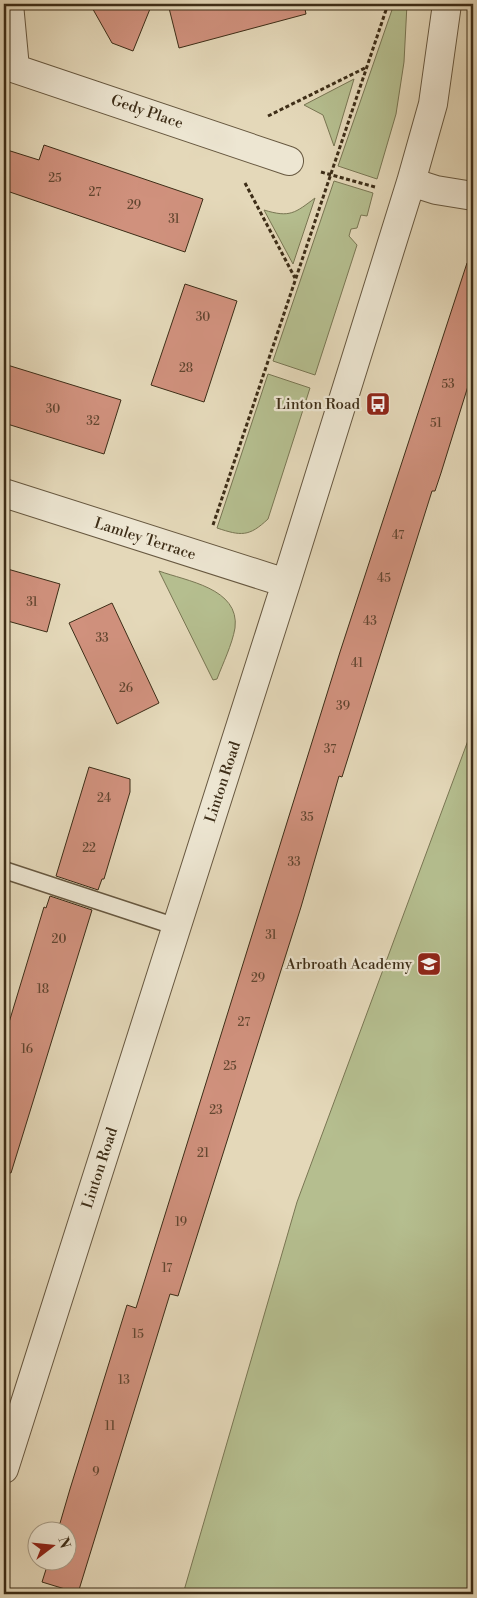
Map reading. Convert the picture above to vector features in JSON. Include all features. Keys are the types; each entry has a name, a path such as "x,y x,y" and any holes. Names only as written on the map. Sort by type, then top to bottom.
{"street":[{"path":"9,4 9,66"},
{"name":"Linton Road","path":"4,1469 286,583 409,189 433,104 447,4"},
{"name":"Gedy Place","path":"9,66 290,161"},
{"path":"409,189 436,190 473,196"},
{"name":"Lamley Terrace","path":"4,493 202,558 286,583"}],"lane":[{"path":"4,870 177,927"}],"path":[{"path":"202,558 388,4"},
{"path":"290,161 330,175 409,189"}],"green space":[{"path":"394,4 407,4 404,62 396,114 377,179 338,166"},
{"path":"354,79 334,146 323,115 304,105"},
{"path":"334,181 373,193 367,216 361,215 357,228 351,229 349,236 357,245 315,375 273,361"},
{"path":"315,198 293,264 264,210 280,214 292,213"},
{"path":"268,374 310,388 268,519 250,532 239,533 217,528"},
{"path":"159,571 209,588 229,604 234,614 235,628 230,647 217,679 213,680"},
{"path":"473,727 473,1594 183,1594 297,1202"}],"building":[{"path":"90,4 152,4 133,51 112,43"},
{"path":"168,4 304,4 306,14 179,48"},
{"path":"44,145 203,199 185,252 4,190 4,149 39,160"},
{"path":"467,263 473,264 473,370 435,491 432,491 342,777 339,776 301,907 178,1296 170,1294 78,1593 42,1582 46,1570 78,1570 78,1520 61,1520 127,1305 136,1308 340,652"},
{"path":"185,284 237,301 204,402 151,385"},
{"path":"4,364 121,400 104,454 4,423"},
{"path":"4,568 60,584 47,632 4,620"},
{"path":"112,603 159,703 117,724 69,623"},
{"path":"89,767 130,779 130,792 104,879 102,879 98,890 56,876"},
{"path":"50,896 92,910 11,1173 4,1172 4,1039 44,907 46,908"}],"place":[{"name":"Linton Road","path":"378,404"},
{"name":"Arbroath Academy","path":"429,964"}]}
